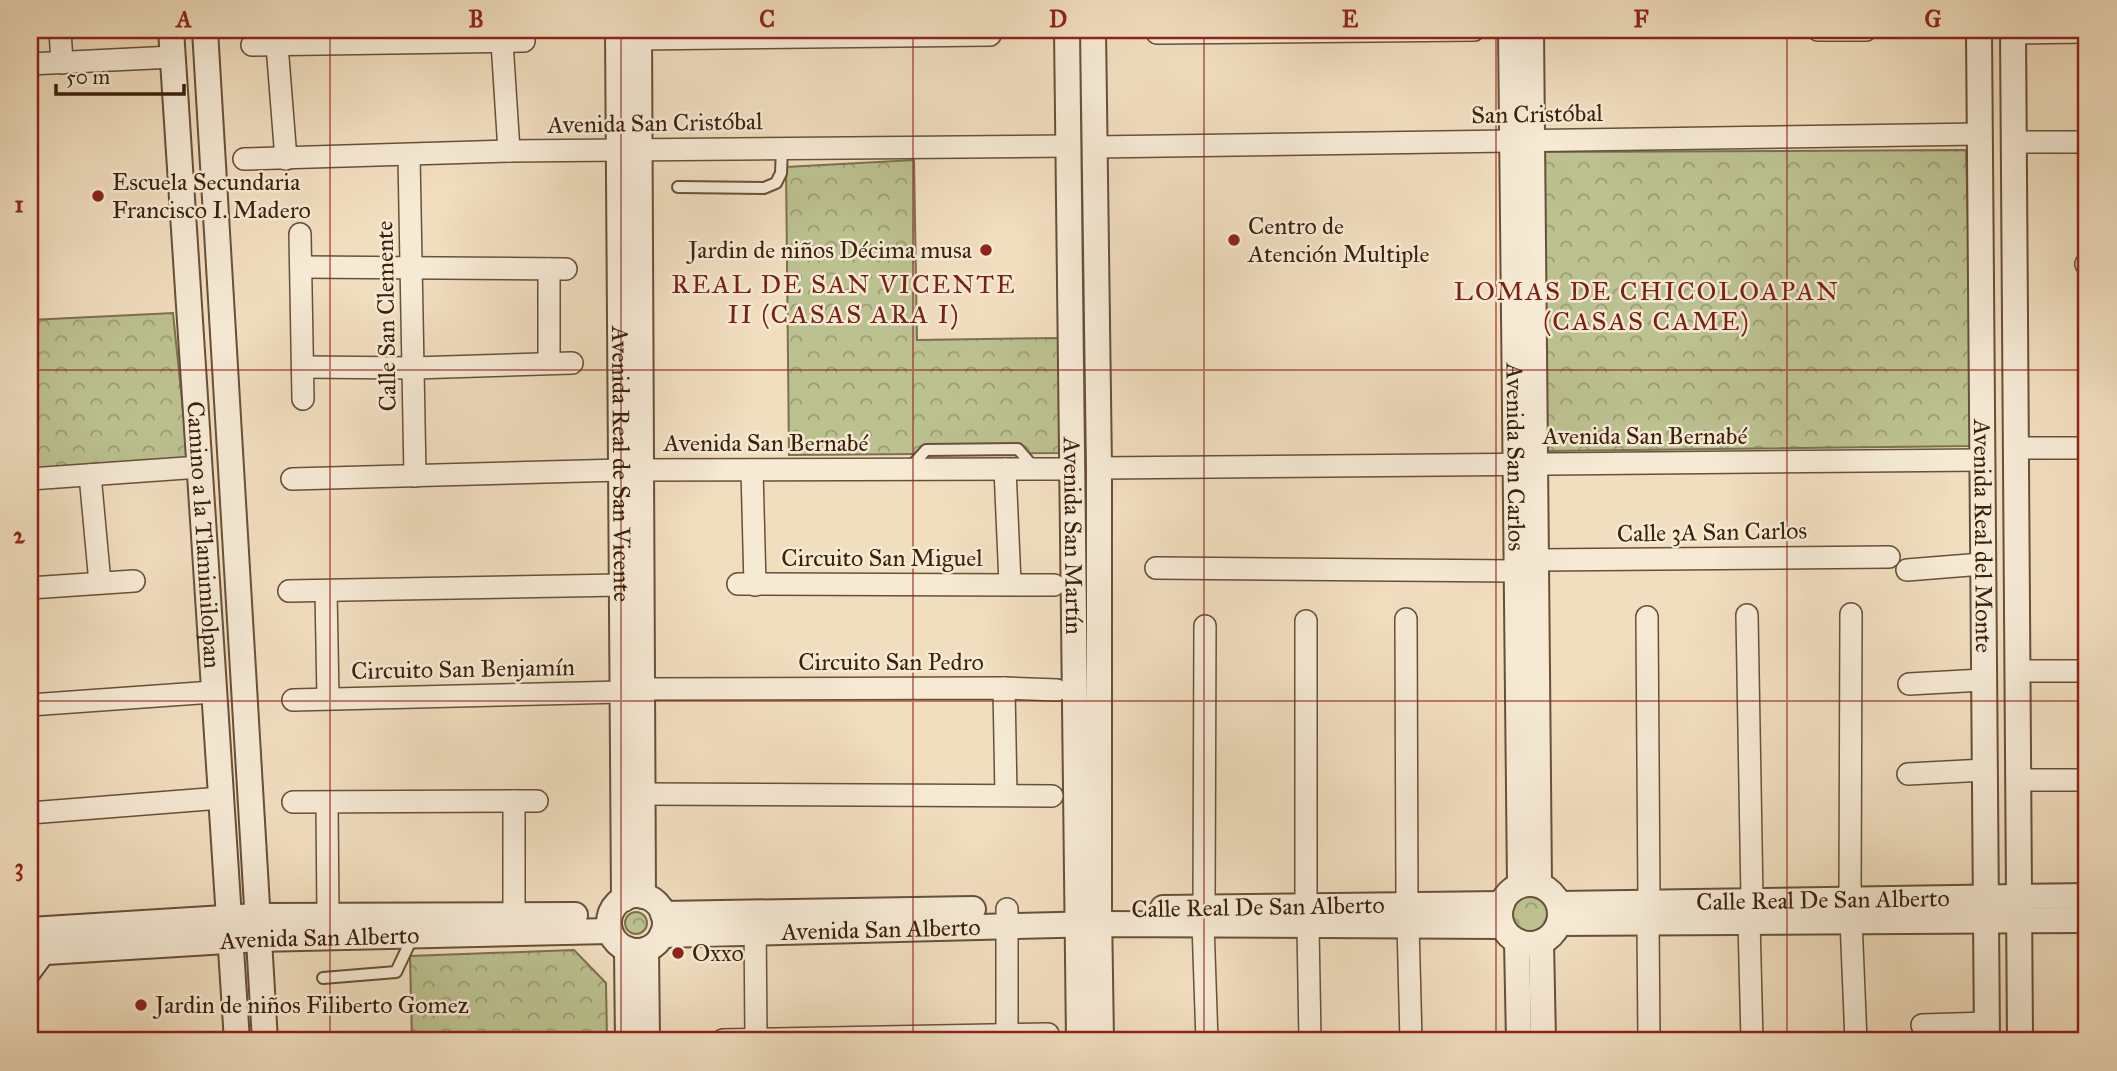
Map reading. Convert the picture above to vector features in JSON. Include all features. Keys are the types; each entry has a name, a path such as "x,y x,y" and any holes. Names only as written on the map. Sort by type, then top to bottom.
{"street":[{"path":"60,30 62,63"},
{"name":"Camino a la Tlamimilolpan","path":"172,30 237,1041"},
{"name":"Camino a la Tlamimilolpan","path":"205,30 265,1041"},
{"name":"Avenida San Martín","path":"1068,30 1072,468 1088,917 1101,1041"},
{"name":"Avenida San Martín","path":"1079,1041 1088,917 1098,468 1093,30"},
{"path":"1157,33 1474,30"},
{"name":"Avenida San Carlos","path":"1511,30 1522,141 1529,885"},
{"name":"Avenida San Carlos","path":"1522,141 1531,30"},
{"path":"1818,30 1866,30"},
{"name":"Avenida Real del Monte","path":"1979,30 1987,1032"},
{"path":"2012,31 2087,32"},
{"name":"Avenida Real del Monte","path":"2012,31 2020,1041"},
{"path":"632,33 955,32 990,35"},
{"name":"Avenida Real de San Vicente","path":"632,33 628,151 632,690 636,923 647,1041"},
{"path":"252,45 524,41"},
{"path":"502,42 509,151"},
{"path":"277,45 286,159"},
{"path":"30,64 173,57"},
{"name":"San Cristóbal","path":"1095,147 1980,134"},
{"path":"2013,142 2087,142"},
{"name":"Avenida San Cristóbal","path":"244,159 509,151 1068,146"},
{"name":"Calle San Clemente","path":"409,156 415,476"},
{"path":"300,234 303,399"},
{"path":"301,267 557,269 549,363"},
{"path":"303,367 414,368 572,363"},
{"path":"2015,448 2087,448"},
{"name":"Avenida San Bernabé","path":"1098,468 1982,460"},
{"path":"34,476 200,467"},
{"name":"Avenida San Bernabé","path":"292,479 631,470 1072,468"},
{"name":"Circuito San Miguel","path":"752,470 746,585 1010,583 1005,469"},
{"name":"Avenida Real de San Vicente","path":"628,1041 643,794 621,585 631,470"},
{"path":"90,475 100,583"},
{"name":"Calle 3A San Carlos","path":"1156,568 1526,566 1889,557"},
{"path":"1908,570 1982,564"},
{"path":"30,588 134,581"},
{"path":"1010,583 1054,585"},
{"path":"289,591 621,585"},
{"name":"Circuito San Benjamín","path":"326,591 328,698 632,690"},
{"path":"1851,614 1850,910 1856,1041"},
{"path":"1747,615 1752,1041"},
{"path":"1647,617 1649,1041"},
{"path":"1406,619 1411,1041"},
{"path":"1306,621 1310,1041"},
{"path":"1205,626 1203,916 1207,1041"},
{"path":"2018,671 2087,671"},
{"path":"1909,684 1983,680"},
{"path":"1004,688 1057,690"},
{"name":"Circuito San Pedro","path":"632,690 1004,688 1006,796"},
{"path":"30,705 213,692"},
{"path":"293,700 328,698"},
{"path":"1908,774 1985,770"},
{"path":"2018,780 2087,780"},
{"path":"643,794 1052,796"},
{"path":"30,813 221,798"},
{"path":"514,801 514,915"},
{"path":"293,802 537,801"},
{"path":"327,803 328,916"},
{"path":"1507,924 1525,944 1541,942 1555,931 1559,914 1547,889 1529,885 1506,896 1507,924 1519,1041"},
{"name":"Calle Real De San Alberto","path":"1559,914 2019,909 2087,897"},
{"name":"Calle Real De San Alberto","path":"2019,909 2087,920"},
{"name":"Calle Real De San Alberto","path":"1088,917 1408,914 1507,924"},
{"name":"Avenida San Alberto","path":"41,952 328,916 514,915 636,923"},
{"path":"1007,917 1007,1034"},
{"name":"Avenida San Alberto","path":"257,927 413,935 636,923 1088,917"},
{"path":"755,921 756,1039"},
{"name":"Avenida San Alberto","path":"30,930 228,929"},
{"path":"1541,942 1543,1041"},
{"path":"1922,1025 1987,1032"},
{"path":"723,1040 1048,1034"}],"lane":[{"path":"678,187 764,188 776,184 781,173 782,148"},
{"path":"909,469 926,450 1005,449 1018,449 1035,469"},
{"path":"323,978 396,972 413,935"},
{"path":"30,978 33,977 41,952"}],"green space":[{"path":"1966,150 1974,446 1546,451 1543,152"},
{"path":"914,160 917,340 1058,338 1062,453 789,455 786,167"},
{"path":"173,313 188,460 30,469 30,320"},
{"path":"1530,892 1545,899 1552,914 1545,929 1530,936 1515,929 1508,914 1515,899"},
{"path":"636,912 644,915 647,923 644,931 636,934 628,931 625,923 628,915"},
{"path":"574,950 606,983 607,1041 412,1041 410,956"}],"place":[{"name":"Escuela Secundaria Francisco I. Madero","path":"98,196"},
{"name":"Centro de Atención Multiple","path":"1234,240"},
{"name":"Jardin de niños Décima musa","path":"986,250"},
{"name":"Oxxo","path":"678,953"},
{"name":"Jardin de niños Filiberto Gomez","path":"141,1005"}],"district":[{"name":"REAL DE SAN VICENTE II (CASAS ARA I)","path":"844,299"},
{"name":"LOMAS DE CHICOLOAPAN (CASAS CAME)","path":"1647,306"}]}
